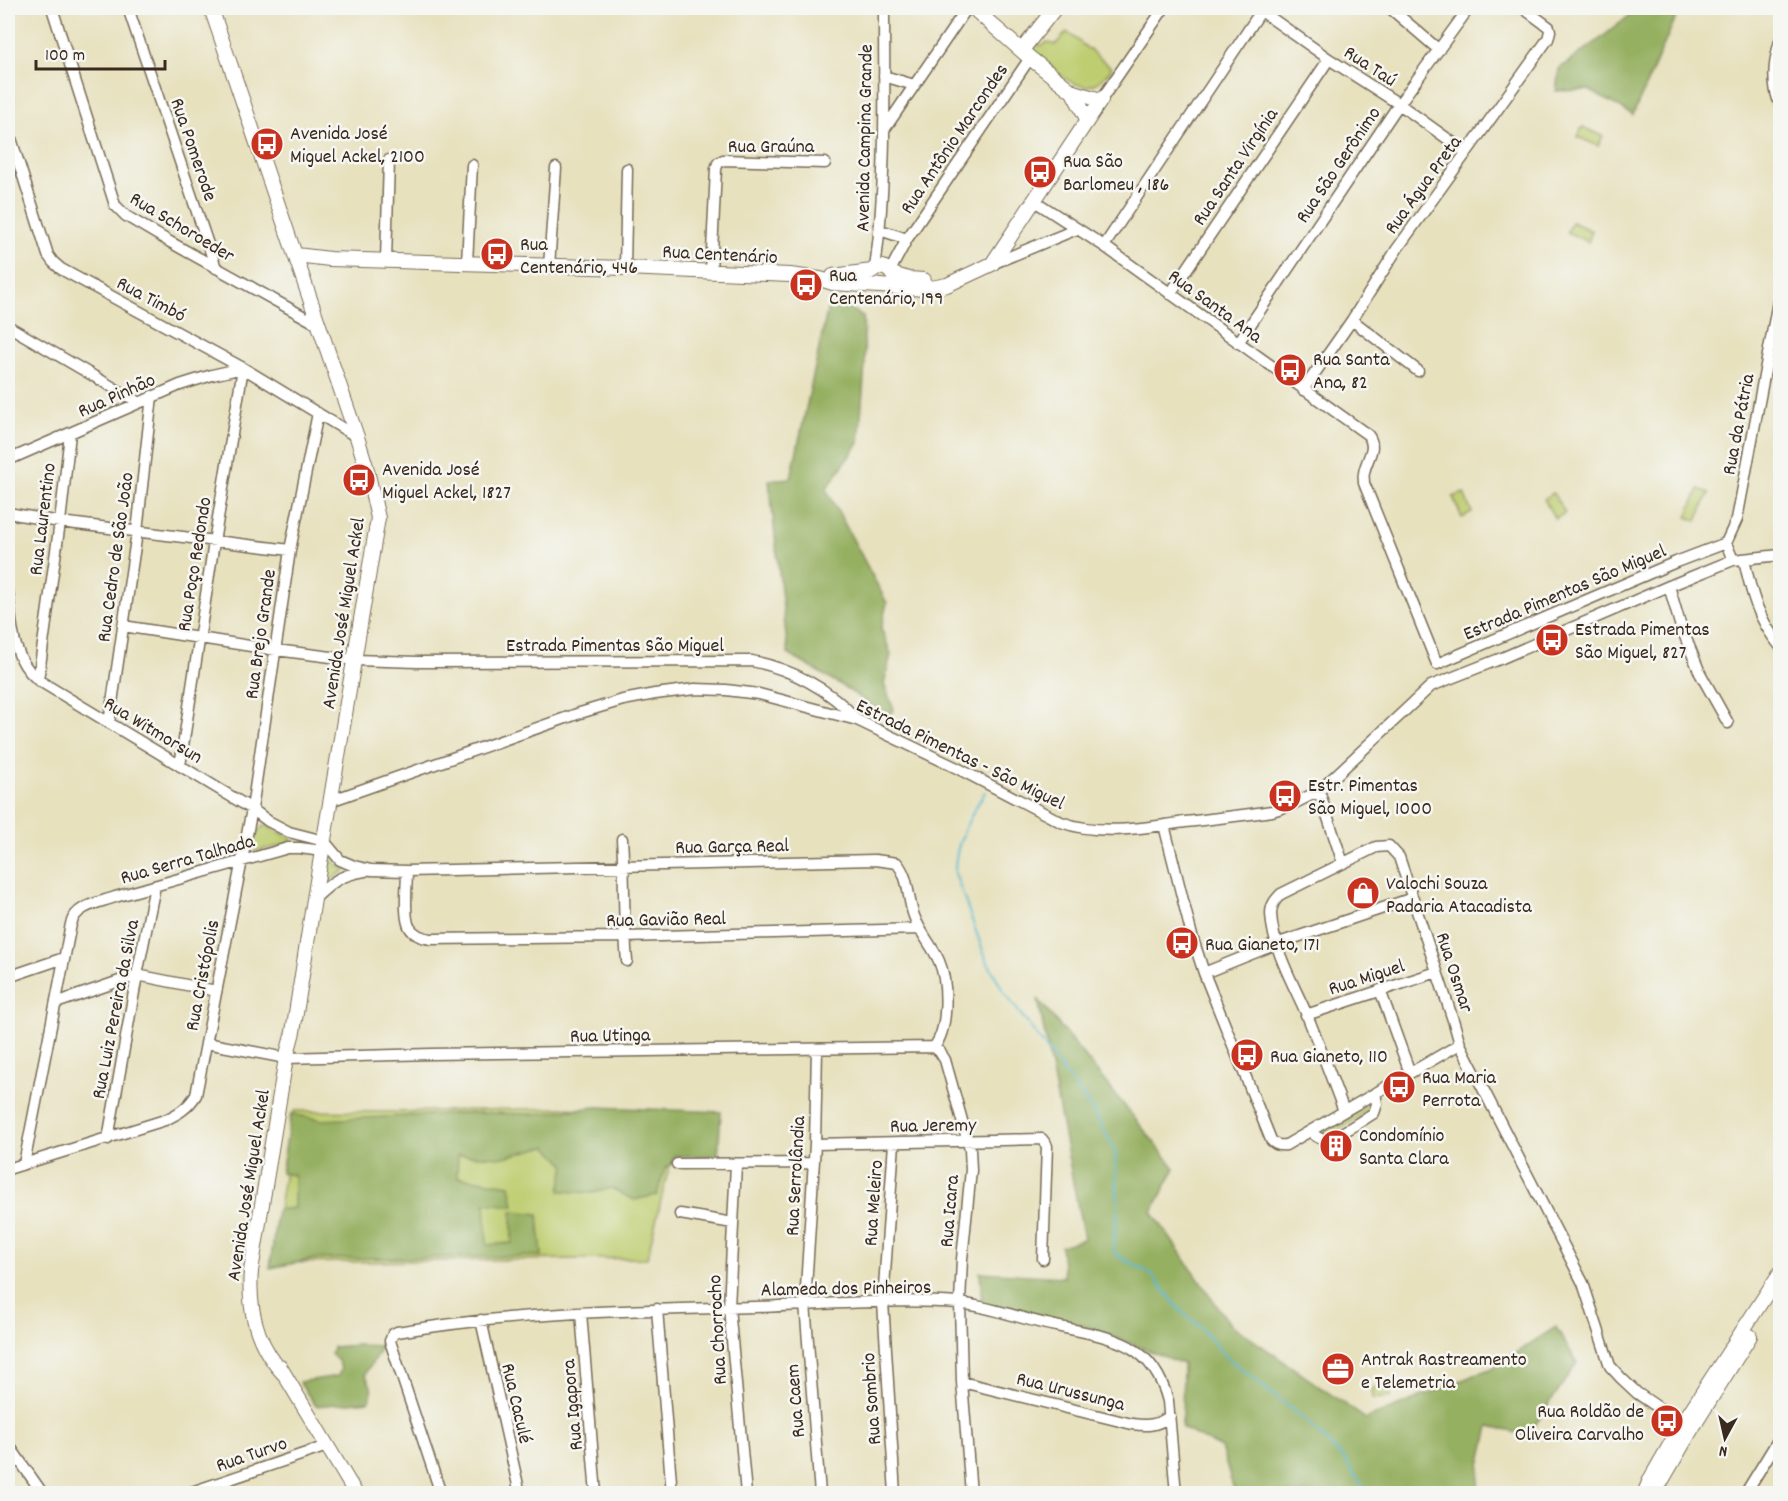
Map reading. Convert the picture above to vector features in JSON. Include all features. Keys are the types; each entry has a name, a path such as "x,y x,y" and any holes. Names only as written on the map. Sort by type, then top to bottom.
{"street":[{"name":"Rua Schoroeder","path":"52,8 115,205 126,216 319,325"},
{"name":"Rua Pomerode","path":"128,8 216,268"},
{"name":"Avenida José Miguel Ackel","path":"211,8 357,437 378,518 293,1032 260,1260 258,1290 262,1324 282,1373 356,1494"},
{"name":"Avenida Campina Grande","path":"874,270 880,230 884,130 884,8"},
{"path":"884,130 967,8"},
{"path":"973,8 1074,92 1101,100"},
{"path":"1026,54 1055,8"},
{"path":"992,264 1087,119 1164,8"},
{"path":"1390,8 1439,50"},
{"name":"Rua São Gerônimo","path":"1238,343 1400,104 1469,8"},
{"name":"Rua Água Preta","path":"1303,390 1352,320 1397,249 1545,45 1550,35 1549,27 1523,8"},
{"path":"1104,246 1259,9"},
{"name":"Rua Taú","path":"1259,9 1329,59 1400,104 1466,152"},
{"path":"1780,41 1775,62 1777,97 1780,104"},
{"name":"Rua Antônio Marcondes","path":"891,273 906,239 1026,54"},
{"name":"Rua Santa Virgínia","path":"1170,294 1329,59"},
{"path":"884,76 914,85"},
{"path":"1074,92 1087,119"},
{"name":"Rua Timbó","path":"8,129 44,244 53,262 61,269 243,368 357,437"},
{"path":"386,260 390,160"},
{"name":"Rua Graúna","path":"711,272 718,163 723,160 825,163"},
{"path":"467,263 472,165"},
{"path":"549,266 556,168"},
{"path":"625,268 627,169"},
{"name":"Rua Santa Ana","path":"1033,200 1104,246 1368,435 1373,446 1364,472 1364,483 1437,664"},
{"name":"Rua Centenário","path":"296,255 330,259 790,275 833,283 926,289 947,285 1077,229"},
{"name":"Rua Antônio Marcondes","path":"880,230 906,239"},
{"name":"Rua Centenário","path":"302,272 330,259"},
{"name":"Rua Centenário","path":"820,279 883,267 891,273 947,285"},
{"path":"874,270 871,279 880,286 890,282 891,273"},
{"name":"Rua da Pátria","path":"1726,543 1737,519 1780,291"},
{"path":"1352,320 1418,371"},
{"path":"8,326 138,402"},
{"name":"Rua Pinhão","path":"8,460 153,396 212,375 243,368"},
{"name":"Rua Poço Redondo","path":"180,766 243,368"},
{"name":"Rua Cedro de São João","path":"109,723 137,532 153,396"},
{"name":"Rua Brejo Grande","path":"241,861 252,809 290,550 318,413"},
{"name":"Rua Laurentino","path":"38,680 70,434"},
{"path":"8,513 60,522 290,550"},
{"path":"1726,543 1739,560 1759,613 1780,646"},
{"name":"Estrada Pimentas São Miguel","path":"1437,664 1726,543"},
{"name":"Estrada Pimentas São Miguel","path":"1164,825 1272,811 1291,806 1319,791 1431,686 1669,586 1739,560 1780,555"},
{"path":"1669,586 1680,624 1700,673 1728,723"},
{"name":"Rua Witmorsun","path":"8,593 16,649 27,671 38,680 252,809"},
{"name":"Estrada Pimentas São Miguel","path":"123,626 355,660 417,663 752,661 773,665 811,683 845,706 857,720"},
{"path":"1431,686 1437,664"},
{"name":"Estrada Pimentas - São Miguel","path":"332,795 364,788 623,700 695,689 759,694 857,720 1071,826 1111,829 1164,825"},
{"path":"1319,791 1343,863 1281,894 1273,903 1271,914 1276,944 1344,1111"},
{"name":"Rua Serra Talhada","path":"252,809 276,825 323,846"},
{"path":"1164,825 1192,936 1204,973 1271,1140 1279,1145 1286,1145 1460,1044 1583,1283 1611,1365 1620,1378 1637,1393 1687,1427"},
{"path":"294,848 296,834"},
{"path":"622,839 627,961"},
{"path":"323,846 340,860 371,870"},
{"name":"Rua Serra Talhada","path":"64,958 75,914 87,906 241,861 294,848 323,846"},
{"name":"Rua Osmar","path":"1343,863 1376,847 1389,846 1399,857 1460,1044"},
{"name":"Rua Garça Real","path":"371,870 875,860 897,863 903,870 907,882 913,914 919,929 939,961 944,981 945,1018 943,1030 934,1047"},
{"name":"Rua Cristópolis","path":"108,1139 172,1117 190,1105 196,1095 241,861"},
{"path":"314,899 331,883 344,875 371,870"},
{"name":"Rua Gavião Real","path":"407,871 407,920 415,934 431,939 625,937 919,929"},
{"name":"Rua Luiz Pereira da Silva","path":"108,1139 155,886"},
{"path":"1204,973 1276,944 1413,898"},
{"path":"8,977 64,958 24,1164"},
{"name":"Rua Miguel","path":"1306,1015 1437,972"},
{"path":"56,1003 137,975 216,992"},
{"path":"1380,990 1410,1072"},
{"name":"Rua Utinga","path":"206,1043 289,1058 934,1047"},
{"name":"Rua Icara","path":"934,1047 945,1060 969,1142 970,1170 960,1304 962,1382 971,1494"},
{"name":"Rua Serrolândia","path":"805,1305 815,1144 817,1049"},
{"path":"1310,1131 1323,1140 1340,1133 1374,1113 1377,1104 1375,1093"},
{"path":"8,1169 108,1139"},
{"name":"Rua Jeremy","path":"815,1144 1042,1139 1047,1146 1043,1259"},
{"name":"Rua Meleiro","path":"883,1302 894,1143"},
{"path":"677,1164 814,1163"},
{"name":"Rua Chorrocho","path":"736,1164 729,1307 746,1494"},
{"path":"680,1214 733,1223"},
{"path":"1654,1494 1687,1427 1780,1273"},
{"path":"1644,1494 1650,1478 1780,1289"},
{"name":"Alameda dos Pinheiros","path":"441,1494 390,1341 393,1334 397,1332 481,1320 657,1309 883,1302 960,1304 1097,1335 1141,1354 1160,1377 1168,1401 1176,1494"},
{"name":"Rua Sombrio","path":"883,1302 895,1494"},
{"name":"Rua Caem","path":"805,1305 820,1494"},
{"path":"657,1309 672,1494"},
{"name":"Rua Igapora","path":"581,1314 596,1494"},
{"name":"Rua Caculé","path":"481,1320 520,1494"},
{"name":"Rua Urussunga","path":"962,1382 1132,1424 1158,1424 1170,1416"},
{"path":"1745,1494 1780,1437"},
{"path":"8,1444 43,1494"},
{"name":"Rua Turvo","path":"186,1494 327,1446"}],"green space":[{"path":"1639,8 1667,11 1671,8 1680,8 1633,115 1589,90 1556,91 1559,69"},
{"path":"1067,32 1112,68 1102,80 1091,85 1070,82 1031,48 1033,45 1043,45 1047,42 1055,45"},
{"path":"1582,127 1603,136 1598,146 1578,137"},
{"path":"1572,222 1592,231 1588,242 1567,232"},
{"path":"830,298 863,316 865,364 859,443 826,489 887,603 881,628 891,654 884,684 894,710 888,716 788,654 769,480 791,478"},
{"path":"1699,489 1709,493 1697,521 1687,517"},
{"path":"1464,493 1472,513 1462,518 1453,497"},
{"path":"1553,493 1565,513 1555,519 1544,499"},
{"path":"264,825 292,838 290,844 256,851 252,848 254,836"},
{"path":"331,860 346,870 329,881 327,879"},
{"path":"1038,999 1175,1168 1152,1212 1229,1323 1366,1419 1492,1368 1556,1327 1577,1363 1528,1435 1489,1427 1480,1465 1478,1486 1470,1493 1235,1493 1221,1448 1182,1428 1183,1364 1092,1328 982,1304 980,1272 1064,1277 1061,1246 1084,1239"},
{"path":"1374,1101 1373,1108 1328,1137 1319,1135"},
{"path":"597,1107 721,1112 718,1156 674,1156 672,1165 665,1168 657,1195 634,1200 611,1188 593,1193 560,1191 565,1165 547,1146 504,1157 458,1155 457,1177 510,1185 514,1206 485,1203 487,1245 512,1243 512,1211 538,1214 542,1256 315,1259 270,1268 277,1210 294,1208 294,1175 281,1173 291,1114 322,1120 473,1113 535,1114"},
{"path":"564,1108 682,1114 647,1258 280,1263 271,1261 294,1111 394,1112"},
{"path":"381,1346 365,1374 371,1387 369,1401 316,1406 299,1382 338,1376 341,1369 338,1361 331,1354 333,1347"},
{"path":"1389,1386 1391,1397 1373,1399 1372,1388"}],"waterway":[{"path":"985,792 960,841 955,873 986,959 1004,992 1091,1108 1115,1150 1118,1204 1113,1249 1118,1256 1151,1274 1181,1311 1200,1327 1224,1355 1305,1420 1345,1460 1368,1494"}],"place":[{"name":"Avenida José Miguel Ackel, 2100","path":"267,144"},
{"name":"Rua São Barlomeu , 186","path":"1040,172"},
{"name":"Rua Centenário, 446","path":"497,254"},
{"name":"Rua Centenário, 199","path":"806,285"},
{"name":"Rua Santa Ana, 82","path":"1290,370"},
{"name":"Avenida José Miguel Ackel, 1827","path":"359,480"},
{"name":"Estrada Pimentas São Miguel, 827","path":"1552,640"},
{"name":"Estr. Pimentas São Miguel, 1000","path":"1285,796"},
{"name":"Valochi Souza Padaria Atacadista","path":"1363,893"},
{"name":"Rua Gianeto, 171","path":"1182,943"},
{"name":"Rua Gianeto, 110","path":"1247,1055"},
{"name":"Rua Maria Perrota","path":"1399,1087"},
{"name":"Condomínio Santa Clara","path":"1336,1146"},
{"name":"Antrak Rastreamento e Telemetria","path":"1338,1369"},
{"name":"Rua Roldão de Oliveira Carvalho","path":"1667,1421"}]}
